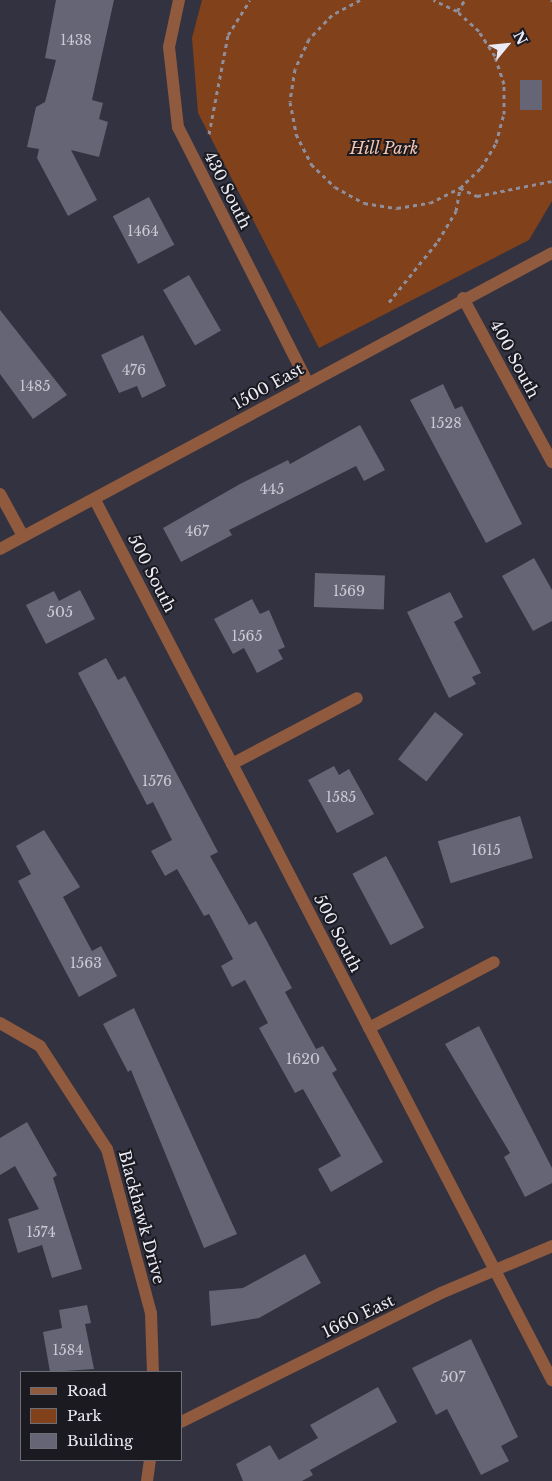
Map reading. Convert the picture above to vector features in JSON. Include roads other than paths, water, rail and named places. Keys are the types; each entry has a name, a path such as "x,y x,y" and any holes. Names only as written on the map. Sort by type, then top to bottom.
{"street":[{"name":"430 South","path":"179,0 169,47 178,127 308,383"},
{"name":"1500 East","path":"0,549 95,500 463,298 552,253"},
{"name":"400 South","path":"463,298 552,462"},
{"path":"0,494 23,536"},
{"name":"500 South","path":"95,500 552,1380"},
{"path":"232,764 357,698"},
{"path":"369,1028 494,962"},
{"name":"Blackhawk Drive","path":"0,1022 40,1046 107,1149 150,1313 153,1371"},
{"name":"1660 East","path":"182,1422 441,1293 496,1272 552,1246"},
{"path":"147,1481 150,1461"}],"park label":[{"name":"Hill Park","path":"384,148"}]}
